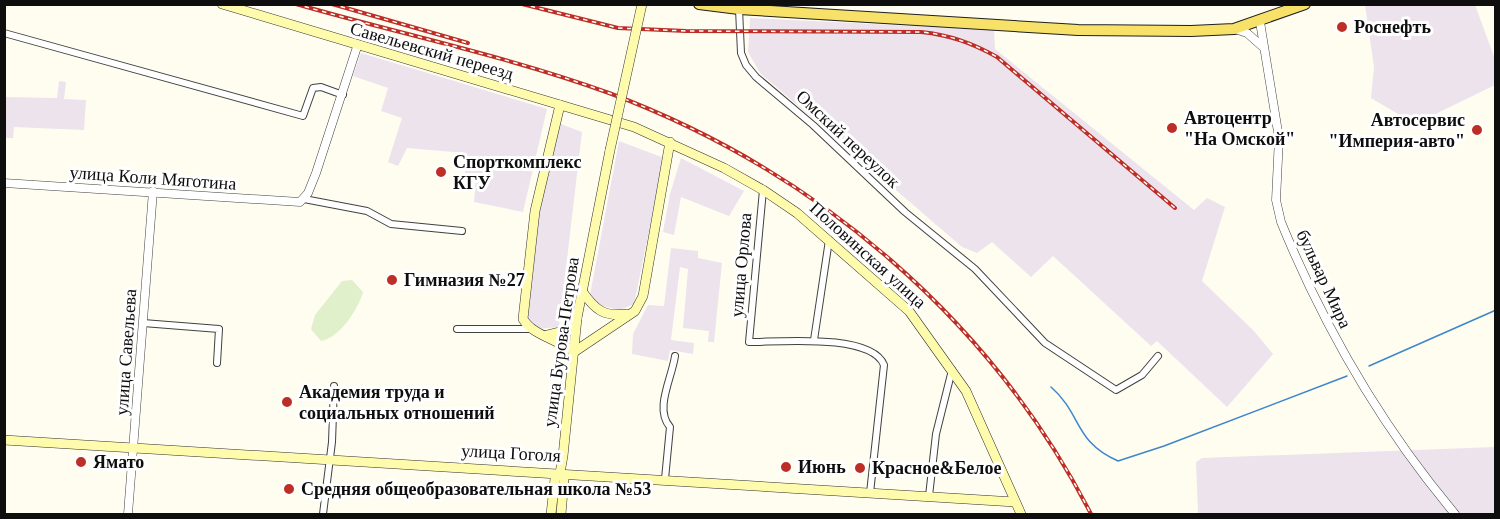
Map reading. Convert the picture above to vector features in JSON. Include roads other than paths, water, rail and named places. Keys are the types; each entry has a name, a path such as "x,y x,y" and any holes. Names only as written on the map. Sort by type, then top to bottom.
{"main road":[{"name":"Савельевский переезд","path":"222,4 357,47 634,127"},
{"name":"улица Бурова-Петрова","path":"550,514 555,479 560,473 577,318 642,4"},
{"path":"699,4 740,9 1078,30 1233,29 1260,22 1305,4"},
{"path":"560,105 535,212 523,319 528,328 547,335 574,352 635,311 643,296 670,142"},
{"name":"Половинская улица","path":"634,127 670,142 763,190 829,240 909,311 966,391 1021,514"},
{"path":"582,291 594,309 603,314 614,316 630,314"},
{"path":"547,335 563,331 577,318"},
{"name":"улица Гоголя","path":"4,440 328,458 1015,502"},
{"name":"улица Бурова-Петрова","path":"560,473 564,479 561,514"}],"street":[{"name":"Омский переулок","path":"740,9 741,53 746,65 756,77 813,125 904,212 975,269 1045,344 1116,390 1142,375 1158,356"},
{"name":"бульвар Мира","path":"1260,22 1279,138 1276,200 1281,222 1338,345 1401,442 1455,514"},
{"path":"1233,29 1247,33 1264,48"},
{"path":"4,33 303,116 313,88 321,87 343,95"},
{"path":"302,201 316,173 357,47"},
{"name":"улица Коли Мяготина","path":"4,183 153,191 266,202 302,201 367,211 391,224 462,231"},
{"name":"улица Орлова","path":"763,190 750,342 814,340"},
{"name":"улица Савельева","path":"128,514 153,191"},
{"path":"829,240 814,340 872,352 881,359 884,365 870,493"},
{"path":"143,323 219,329 217,363"},
{"path":"457,329 528,328"},
{"path":"665,479 670,427 665,422 662,412 675,356"},
{"path":"929,496 936,434 952,369"},
{"path":"323,514 328,458 332,442 334,386"}],"waterway":[{"path":"1369,366 1496,310"},
{"path":"1051,387 1061,397 1093,445 1118,461 1164,446 1347,376"}],"railway":[{"path":"296,4 493,56 609,93 685,125 757,164 825,208 889,259 948,315 1002,376 1050,443 1091,514"},
{"path":"332,4 468,43"},
{"path":"522,4 618,28 686,31 921,32 960,40 997,57 1175,208"}],"place":[{"name":"Роснефть","path":"1342,27"},
{"name":"Автоцентр \"На Омской\"","path":"1172,128"},
{"name":"Автосервис \"Империя-авто\"","path":"1477,130"},
{"name":"Спорткомплекс КГУ","path":"441,172"},
{"name":"Гимназия №27","path":"392,280"},
{"name":"Академия труда и социальных отношений","path":"287,402"},
{"name":"Ямато","path":"81,462"},
{"name":"Июнь","path":"786,467"},
{"name":"Красное&Белое","path":"860,468"},
{"name":"Средняя общеобразовательная школа №53","path":"289,489"}]}
